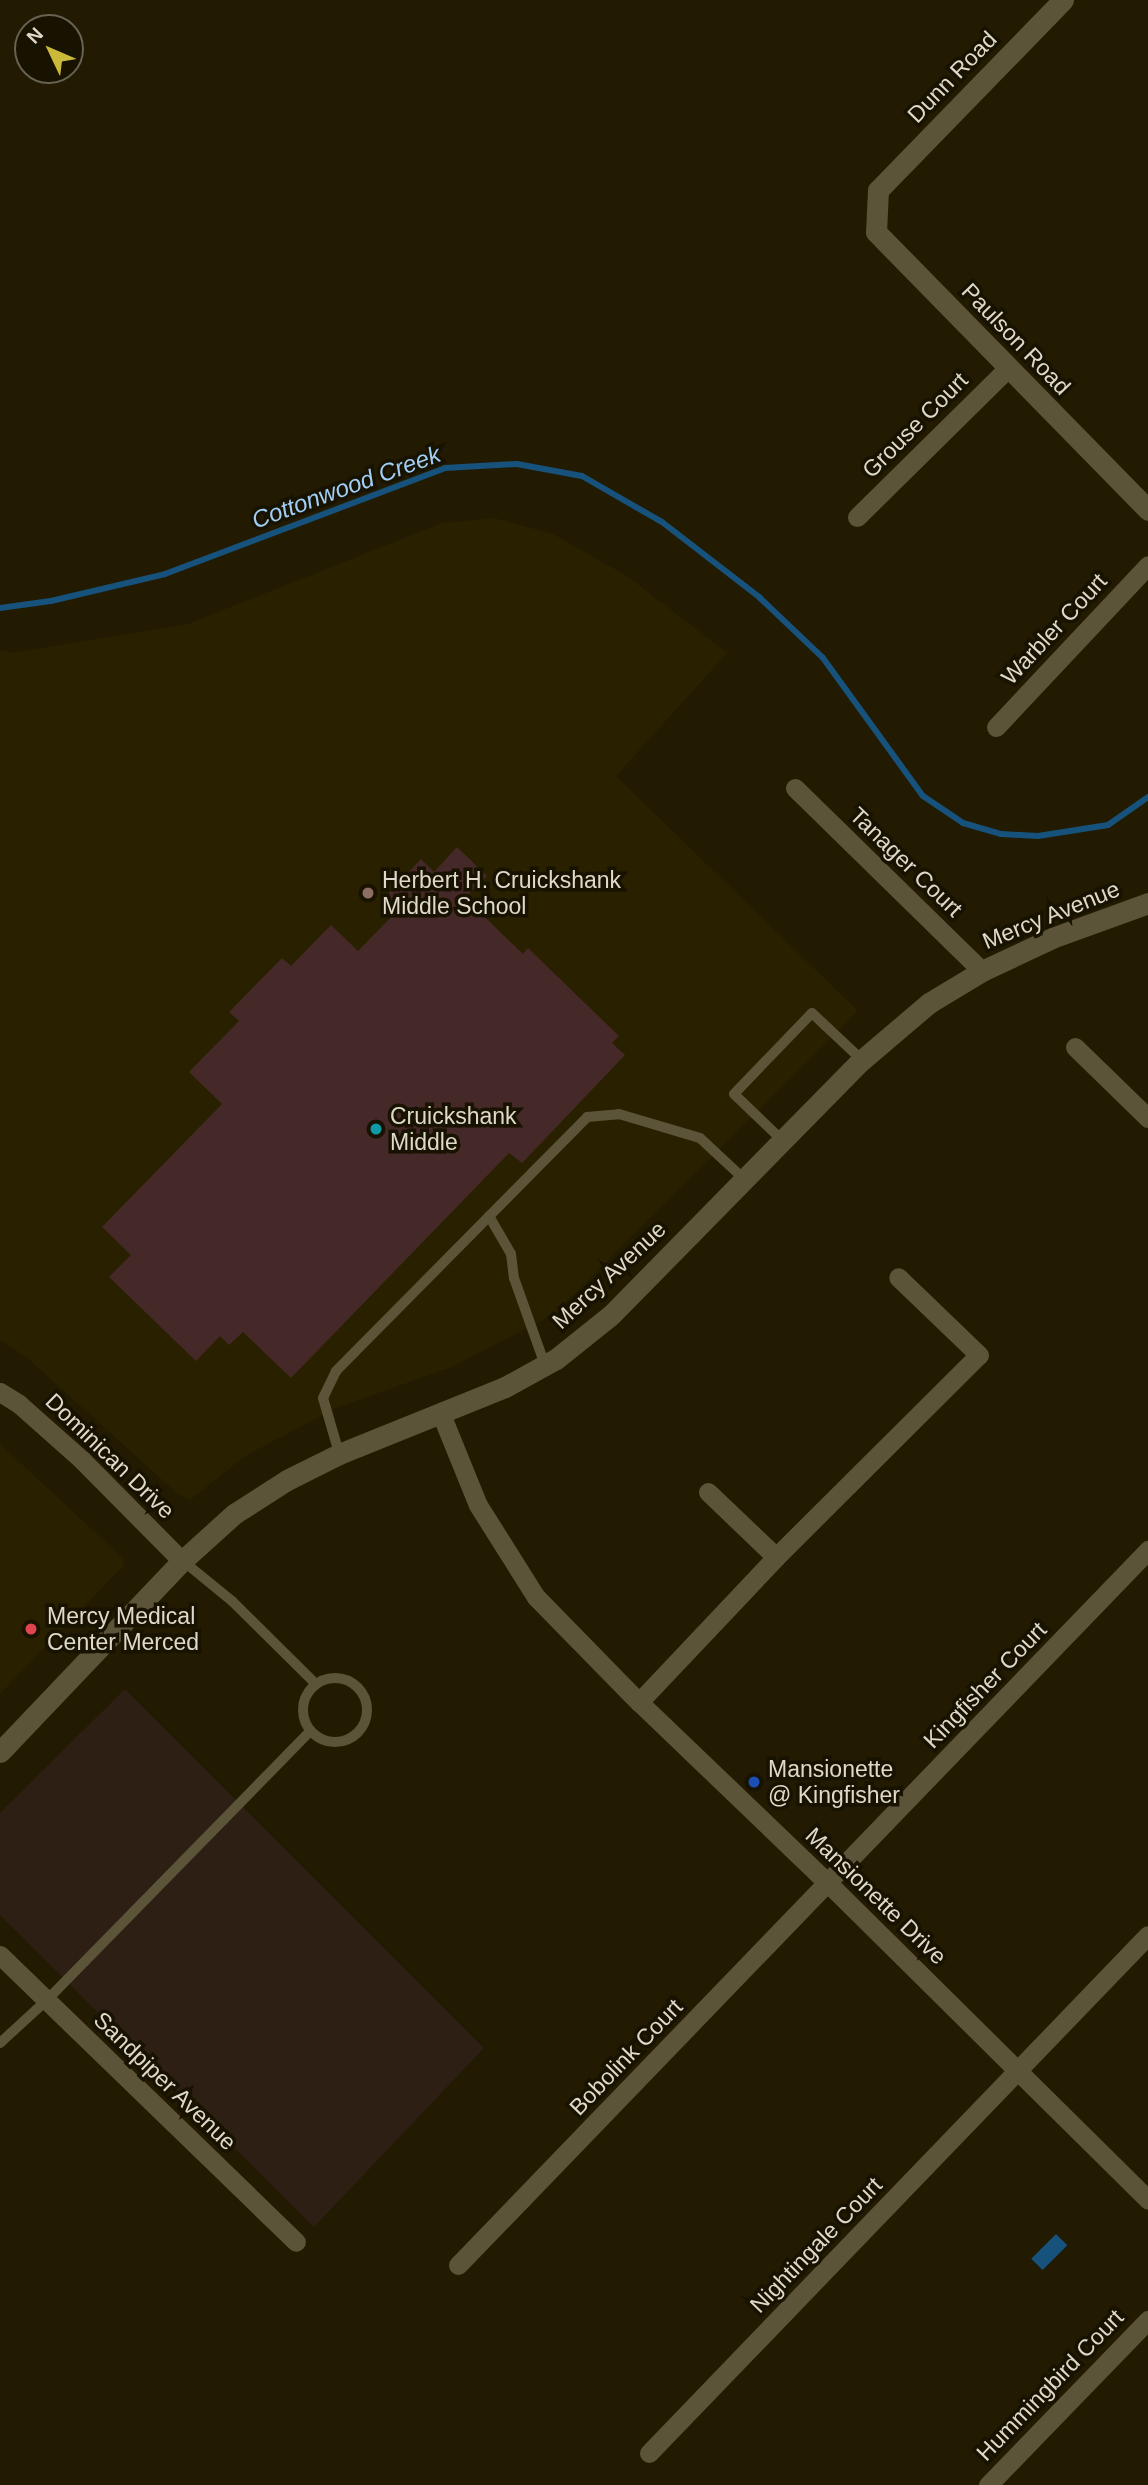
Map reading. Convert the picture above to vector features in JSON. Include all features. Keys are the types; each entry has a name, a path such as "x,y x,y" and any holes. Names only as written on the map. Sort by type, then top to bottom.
{"street":[{"name":"Dunn Road","path":"878,190 1063,0"},
{"name":"Paulson Road","path":"878,190 876,232 1007,369 1148,510"},
{"name":"Grouse Court","path":"857,517 1007,369"},
{"name":"Warbler Court","path":"996,727 1148,565"},
{"name":"Tanager Court","path":"795,788 982,971"},
{"name":"Mercy Avenue","path":"0,1752 182,1561 234,1514 287,1480 339,1454 505,1387 545,1365 611,1315 862,1060 929,1003 982,971 1052,938 1148,903"},
{"path":"1075,1047 1148,1118"},
{"path":"639,1702 776,1558 979,1355 898,1277"},
{"name":"Dominican Drive","path":"3,1398 82,1460 182,1561"},
{"name":"Mansionette Drive","path":"441,1414 478,1505 536,1597 639,1702 829,1884 1148,2200"},
{"path":"708,1492 776,1558"},
{"name":"Kingfisher Court","path":"829,1884 1148,1550"},
{"name":"Bobolink Court","path":"458,2265 829,1884"},
{"name":"Nightingale Court","path":"649,2453 1148,1935"},
{"name":"Sandpiper Avenue","path":"0,1955 296,2242"},
{"name":"Hummingbird Court","path":"988,2485 1148,2319"}],"lane":[{"path":"783,1141 734,1094 812,1013 862,1060"},
{"path":"339,1454 323,1398 337,1371 587,1117 619,1114 700,1138 744,1180"},
{"path":"489,1216 511,1254 514,1278 545,1365"},
{"path":"182,1561 232,1601 316,1684"},
{"path":"326,1679 347,1680 363,1694 367,1715 357,1734 348,1740 327,1742 310,1731 304,1721 304,1700 316,1684 326,1679"},
{"path":"0,2043 47,2000 310,1731"}],"shaded area":[{"name":"Herbert H. Cruickshank Middle School","path":"494,518 553,534 627,576 727,653 616,776 858,1011 555,1313 452,1367 336,1408 245,1456 190,1500 178,1494 25,1356 0,1340 0,650 12,653 188,624 442,523"},
{"name":"Mercy Medical Center Merced","path":"0,1444 123,1558 124,1565 0,1694"},
{"path":"125,1689 484,2048 314,2227 0,1915 0,1813"}],"water":[{"path":"1056,2234 1067,2245 1043,2270 1031,2259"}],"building":[{"name":"Cruickshank Middle","path":"457,847 487,876 465,898 523,954 528,948 619,1036 612,1043 625,1055 522,1163 509,1153 291,1378 243,1332 229,1345 220,1336 196,1361 109,1277 131,1255 102,1227 222,1104 189,1072 239,1021 229,1012 282,958 291,966 331,925 358,951 400,908 387,895 421,859 434,872"}],"waterway":[{"name":"Cottonwood Creek","path":"0,608 51,601 165,574 445,468 517,464 582,476 662,522 759,597 823,658 923,796 963,823 1001,834 1038,836 1108,825 1148,797"}],"place":[{"name":"Herbert H. Cruickshank Middle School","path":"368,893"},
{"name":"Cruickshank Middle","path":"376,1129"},
{"name":"Mercy Medical Center Merced","path":"31,1629"},
{"name":"Mansionette @ Kingfisher","path":"754,1782"}]}
